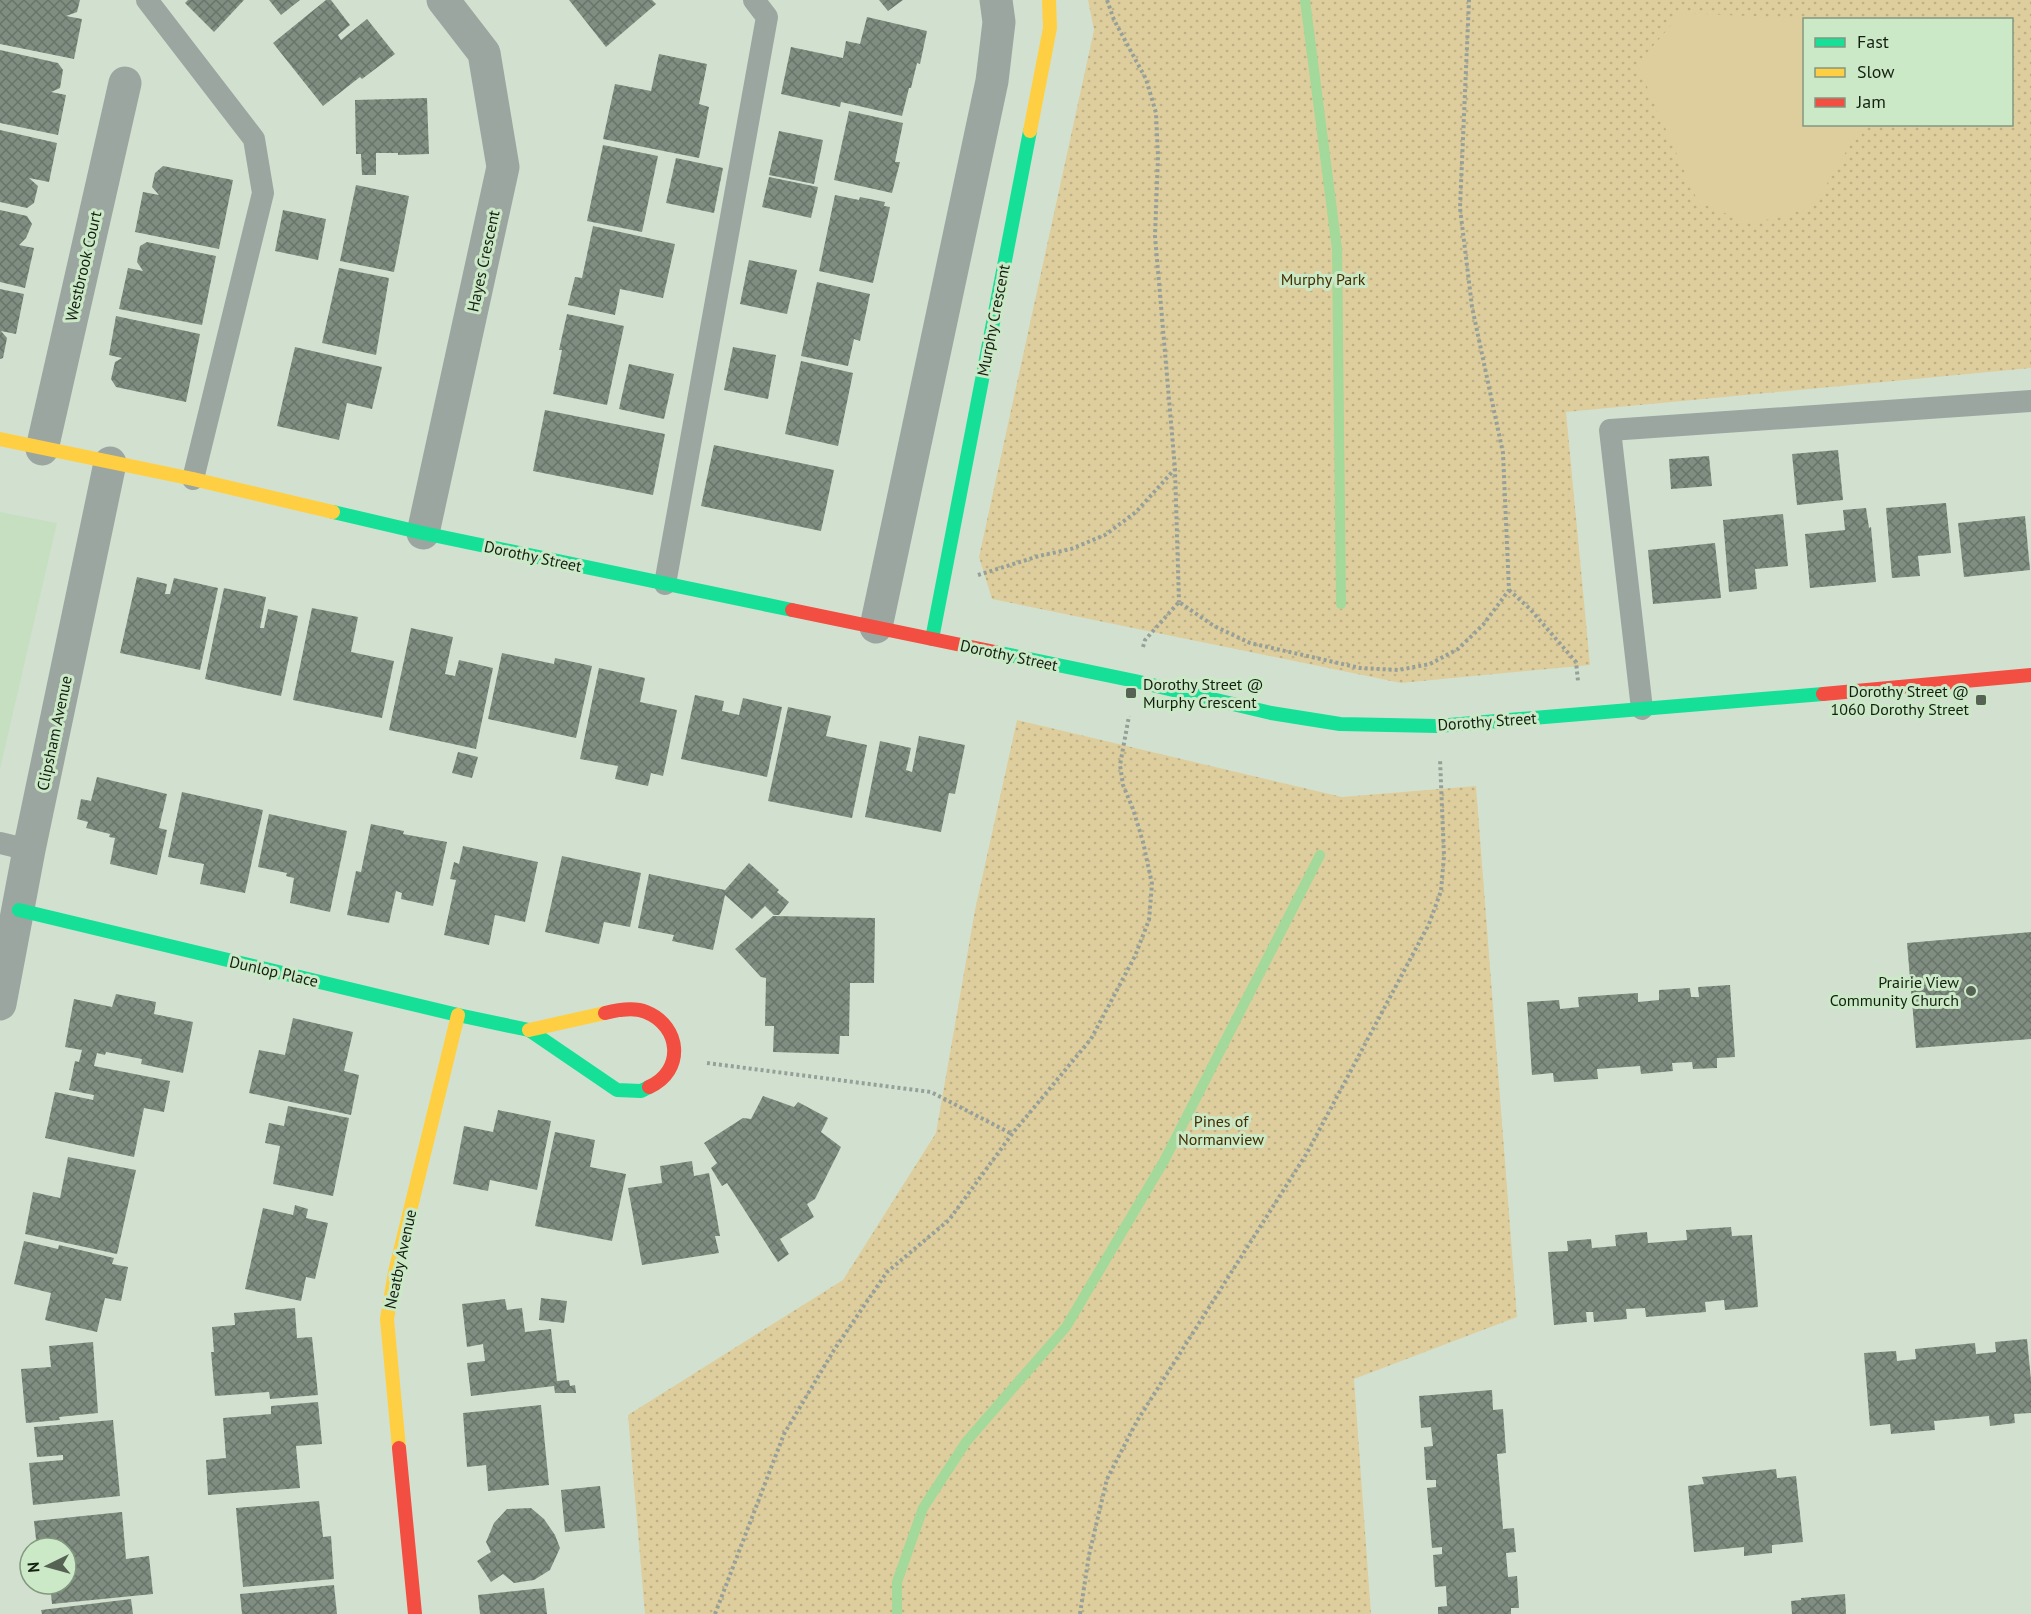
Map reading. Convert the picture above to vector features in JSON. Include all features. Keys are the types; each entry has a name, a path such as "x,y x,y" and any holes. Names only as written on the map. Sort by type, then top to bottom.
{"street":[{"name":"Hayes Crescent","path":"423,533 503,166 484,53 444,0"},
{"path":"876,627 992,81 999,22 996,0"},
{"name":"Murphy Crescent","path":"932,639 1050,28 1049,0"},
{"name":"Westbrook Court","path":"42,449 125,83"},
{"name":"Dorothy Street","path":"0,439 193,479 423,533 1135,681 1271,713 1340,724 1437,726 2031,675"},
{"name":"Clipsham Avenue","path":"0,1004 19,910 15,847 110,463"},
{"name":"Dunlop Place","path":"19,910 529,1030 617,1090 631,1093 646,1091 659,1084 669,1073 674,1059 675,1044 670,1030 661,1018 648,1010 633,1008 619,1010 529,1030"},
{"name":"Neatby Avenue","path":"415,1614 387,1319 395,1272 458,1015"}],"lane":[{"path":"147,0 254,139 263,194 193,479"},
{"path":"665,584 767,17 754,0"},
{"path":"1642,709 1610,430 2031,401"}],"path":[{"path":"715,1614 784,1434 834,1350 887,1272 949,1220 1012,1134 1091,1039 1135,956 1149,920 1152,884 1134,809 1123,785 1120,765 1145,640 1179,602 1175,469 1155,236 1158,157 1156,113 1146,79 1114,20 1107,0"},
{"path":"1179,602 1214,626 1250,642 1360,669 1398,670 1430,664 1458,649 1482,625 1509,590 1503,453 1472,307 1460,208 1470,0"},
{"path":"941,586 1039,556 1071,549 1105,535 1136,512 1175,469"},
{"path":"1509,590 1530,609 1576,662 1581,714"},
{"path":"1080,1614 1089,1555 1107,1479 1132,1431 1307,1153 1429,924 1441,891 1444,856 1437,726"},
{"path":"674,1059 930,1092 1012,1134"}],"shaded area":[{"path":"0,512 57,523 0,769"}],"green space":[{"name":"Murphy Park","path":"1088,0 2031,0 2031,368 1566,412 1590,665 1401,683 992,599 979,557 1094,30"},
{"path":"1682,13 1794,18 1803,22 1803,126 1861,126 1813,207 1751,224 1698,202 1637,64"},
{"name":"Pines of Normanview","path":"1017,720 1342,797 1476,786 1517,1317 1354,1379 1371,1614 645,1614 628,1415 843,1280 936,1133 975,910"}],"building":[{"path":"0,0 80,0 77,12 66,16 82,19 74,59 0,44"},
{"path":"188,0 244,0 214,32 185,3"},
{"path":"269,0 300,0 281,15"},
{"path":"326,0 331,0 350,25 338,35 341,40 367,19 395,54 362,79 360,77 323,106 273,43"},
{"path":"569,0 652,0 656,4 606,47"},
{"path":"879,0 903,0 888,11"},
{"path":"867,17 927,31 920,64 917,63 902,116 841,102 840,107 781,94 791,47 843,58 846,41 860,44"},
{"path":"0,50 58,63 63,70 60,88 51,92 66,95 58,135 0,123"},
{"path":"659,54 707,64 699,104 709,107 699,158 603,139 615,84 651,91"},
{"path":"427,98 429,154 376,153 376,175 362,175 361,154 356,154 355,100"},
{"path":"849,111 903,123 895,162 900,162 892,193 834,180"},
{"path":"0,130 57,143 49,182 29,178 38,186 34,203 27,208 0,202"},
{"path":"779,131 823,140 814,184 769,175"},
{"path":"603,145 658,156 642,232 587,221"},
{"path":"676,158 723,168 714,213 666,203"},
{"path":"163,166 233,180 219,249 135,232 143,192 159,195 152,187 155,173"},
{"path":"769,177 818,187 811,218 762,207"},
{"path":"356,185 409,196 394,272 340,261"},
{"path":"835,195 885,202 884,206 890,207 873,283 819,271"},
{"path":"0,210 27,216 32,224 26,238 19,245 34,248 25,288 0,282"},
{"path":"283,210 326,219 318,260 275,251"},
{"path":"593,226 675,244 663,298 620,289 615,315 568,305 575,277 582,278"},
{"path":"147,242 216,256 202,325 119,309 128,268 143,271 137,262 140,246"},
{"path":"749,260 797,270 787,314 740,304"},
{"path":"339,268 389,278 376,355 322,343"},
{"path":"817,282 870,294 860,341 854,339 848,366 801,356"},
{"path":"0,289 24,294 16,334 1,331 7,338 3,358 0,359"},
{"path":"567,314 624,326 607,405 553,394"},
{"path":"116,316 200,334 186,402 116,387 111,379 115,362 122,358 109,355"},
{"path":"295,347 382,367 372,409 347,403 339,440 277,426"},
{"path":"733,347 776,355 768,399 724,390"},
{"path":"801,361 853,373 838,446 785,434"},
{"path":"629,364 674,374 664,419 619,409"},
{"path":"545,410 665,434 653,495 533,471"},
{"path":"714,445 834,470 821,531 701,506"},
{"path":"1838,450 1843,500 1797,505 1792,454"},
{"path":"1709,456 1712,486 1671,489 1669,459"},
{"path":"1946,503 1951,553 1918,556 1920,576 1892,578 1886,508"},
{"path":"1866,508 1869,528 1871,527 1876,582 1810,588 1805,534 1845,530 1843,510"},
{"path":"1783,514 1788,566 1755,569 1757,589 1729,592 1723,520"},
{"path":"2025,516 2030,570 1964,577 1958,523"},
{"path":"1715,543 1721,598 1653,604 1648,550"},
{"path":"137,577 167,584 165,594 170,594 174,578 218,588 200,670 120,653"},
{"path":"224,588 266,597 260,628 264,628 268,609 298,616 281,696 205,679"},
{"path":"312,608 358,617 351,652 394,661 382,718 293,700"},
{"path":"411,628 453,637 445,674 455,676 459,660 493,668 476,749 389,730"},
{"path":"502,653 554,664 555,658 592,666 576,738 488,719"},
{"path":"599,668 645,678 640,702 677,710 663,776 651,773 648,786 615,779 618,766 580,759"},
{"path":"695,695 724,701 722,711 739,715 743,698 782,707 767,777 681,759"},
{"path":"788,707 831,716 826,736 867,745 852,818 768,801"},
{"path":"919,736 965,745 955,794 949,793 941,832 865,817 880,741 911,748 906,770 912,772"},
{"path":"458,752 478,757 472,778 452,773"},
{"path":"97,777 167,794 159,828 167,830 157,875 110,864 115,838 109,837 110,834 86,828 88,822 77,819 81,799 91,801"},
{"path":"182,792 263,810 245,893 200,884 204,864 168,857"},
{"path":"269,814 347,831 330,912 290,903 294,878 286,876 287,873 258,867"},
{"path":"371,824 404,831 403,834 447,842 433,906 401,899 402,893 396,891 389,923 347,915 356,871 361,872"},
{"path":"463,846 538,862 525,922 495,915 489,945 444,935 456,880 450,879 454,862 459,864"},
{"path":"562,856 641,873 630,927 604,922 599,944 545,932"},
{"path":"749,863 789,902 779,915 774,915 765,906 752,919 725,895 713,950 672,941 674,935 638,928 649,874 725,890"},
{"path":"773,916 875,918 874,983 850,983 849,1036 840,1036 839,1054 773,1052 774,1026 765,1026 766,978 761,977 735,949"},
{"name":"Prairie View Community Church","path":"2031,932 2031,1039 1916,1048 1907,943"},
{"path":"1730,985 1735,1057 1717,1058 1717,1068 1693,1069 1692,1062 1672,1063 1673,1071 1641,1074 1640,1066 1597,1069 1598,1079 1554,1082 1553,1073 1532,1075 1527,1002 1559,1000 1560,1009 1579,1007 1578,997 1638,993 1638,1002 1659,1000 1659,990 1690,988 1691,997 1699,997 1698,987"},
{"path":"116,994 156,1002 154,1014 193,1022 183,1073 141,1064 142,1059 106,1052 105,1055 97,1053 94,1066 170,1081 164,1112 144,1108 134,1157 45,1138 55,1092 93,1100 94,1095 69,1090 75,1061 79,1062 82,1050 65,1047 74,999 112,1007"},
{"path":"293,1018 353,1032 344,1071 359,1075 351,1115 249,1093 259,1050 285,1055"},
{"path":"763,1096 794,1107 798,1102 828,1118 821,1132 841,1147 815,1199 807,1204 814,1217 780,1239 789,1254 778,1262 727,1183 722,1186 711,1168 717,1163 704,1143 743,1118 751,1119"},
{"path":"288,1106 349,1118 333,1196 273,1184 280,1146 265,1143 269,1123 284,1126"},
{"path":"498,1110 551,1121 537,1190 490,1180 488,1191 453,1184 464,1126 493,1132"},
{"path":"555,1132 595,1140 590,1167 626,1174 612,1241 535,1226"},
{"path":"68,1157 136,1170 117,1254 25,1234 33,1192 60,1198"},
{"path":"692,1161 694,1176 709,1173 720,1236 715,1236 719,1253 642,1265 628,1188 662,1183 660,1166"},
{"path":"295,1205 308,1209 306,1218 328,1223 315,1279 306,1277 301,1301 245,1289 263,1208 293,1215"},
{"path":"1731,1227 1732,1236 1752,1235 1758,1307 1725,1310 1724,1300 1705,1302 1706,1312 1646,1317 1645,1308 1626,1309 1627,1319 1594,1322 1593,1312 1586,1312 1587,1322 1554,1325 1548,1252 1568,1251 1567,1241 1591,1239 1592,1248 1616,1246 1615,1235 1647,1232 1648,1243 1687,1240 1686,1230"},
{"path":"24,1241 58,1249 59,1245 114,1258 112,1264 128,1267 121,1301 105,1298 97,1332 45,1320 51,1293 14,1284"},
{"path":"541,1298 567,1301 564,1323 539,1320"},
{"path":"505,1299 507,1310 522,1308 525,1332 551,1329 557,1381 569,1380 570,1386 575,1385 576,1393 555,1393 554,1386 471,1396 467,1363 485,1361 483,1344 467,1347 462,1304"},
{"path":"295,1308 297,1338 312,1337 318,1395 270,1399 269,1392 215,1396 211,1352 214,1352 212,1327 235,1325 234,1313"},
{"path":"2027,1339 2031,1413 2014,1414 2015,1423 1990,1426 1989,1416 1934,1421 1935,1430 1891,1434 1890,1424 1870,1426 1864,1353 1896,1351 1897,1361 1916,1359 1915,1349 1975,1343 1976,1354 1996,1352 1995,1342"},
{"path":"93,1342 98,1413 26,1423 21,1369 51,1367 49,1346"},
{"path":"1492,1390 1493,1410 1503,1409 1506,1453 1497,1454 1503,1529 1514,1528 1516,1552 1506,1553 1508,1577 1517,1576 1519,1608 1511,1608 1511,1614 1438,1614 1438,1607 1447,1606 1446,1586 1435,1587 1433,1555 1442,1554 1442,1547 1432,1548 1427,1488 1436,1487 1436,1480 1426,1480 1424,1447 1433,1446 1431,1427 1421,1428 1419,1396"},
{"path":"318,1402 322,1444 296,1446 300,1488 208,1495 206,1460 226,1458 223,1418 271,1414 271,1406"},
{"path":"541,1405 549,1485 488,1491 486,1465 467,1467 463,1413"},
{"path":"113,1420 120,1496 33,1505 29,1463 63,1460 63,1455 37,1457 34,1427"},
{"path":"1776,1469 1777,1478 1796,1476 1803,1542 1772,1545 1772,1553 1744,1556 1744,1547 1694,1552 1688,1486 1704,1484 1702,1477"},
{"path":"600,1486 605,1528 565,1532 561,1490"},
{"path":"319,1501 323,1537 331,1536 334,1579 243,1587 236,1508"},
{"path":"531,1508 544,1519 555,1535 560,1548 550,1570 534,1580 514,1583 503,1574 491,1582 477,1561 491,1552 486,1542 494,1523 507,1509"},
{"path":"122,1512 126,1559 149,1556 153,1594 52,1604 51,1596 78,1596 78,1536 36,1536 34,1521"},
{"path":"334,1585 337,1614 242,1614 240,1594"},
{"path":"544,1588 547,1614 480,1614 478,1595"},
{"path":"1845,1594 1846,1614 1792,1614 1791,1601"},
{"path":"131,1599 133,1614 42,1614 41,1610"}],"waterway":[{"path":"1305,0 1337,249 1341,604"},
{"path":"897,1614 897,1582 923,1508 966,1442 1066,1327 1164,1161 1320,855"}],"traffic: fast":[{"path":"932,639 1030,131"},
{"path":"333,512 792,610"},
{"path":"995,652 1135,681 1271,713 1340,724 1437,726 1823,694"},
{"path":"19,910 529,1030 617,1090 641,1091 649,1087"}],"traffic: slow":[{"path":"1030,131 1050,28 1049,0"},
{"path":"0,439 193,479 333,512"},
{"path":"529,1030 605,1013"},
{"path":"399,1448 387,1319 395,1272 458,1015"}],"traffic: jam":[{"path":"792,610 995,652"},
{"path":"1823,694 2031,675"},
{"path":"605,1013 641,1010 658,1019 666,1027 672,1038 673,1060 661,1080 649,1087"},
{"path":"399,1448 415,1614"}],"place":[{"name":"Dorothy Street @ Murphy Crescent","path":"1131,693"},
{"name":"Dorothy Street @ 1060 Dorothy Street","path":"1981,700"},
{"name":"Prairie View Community Church","path":"1971,991"}]}
